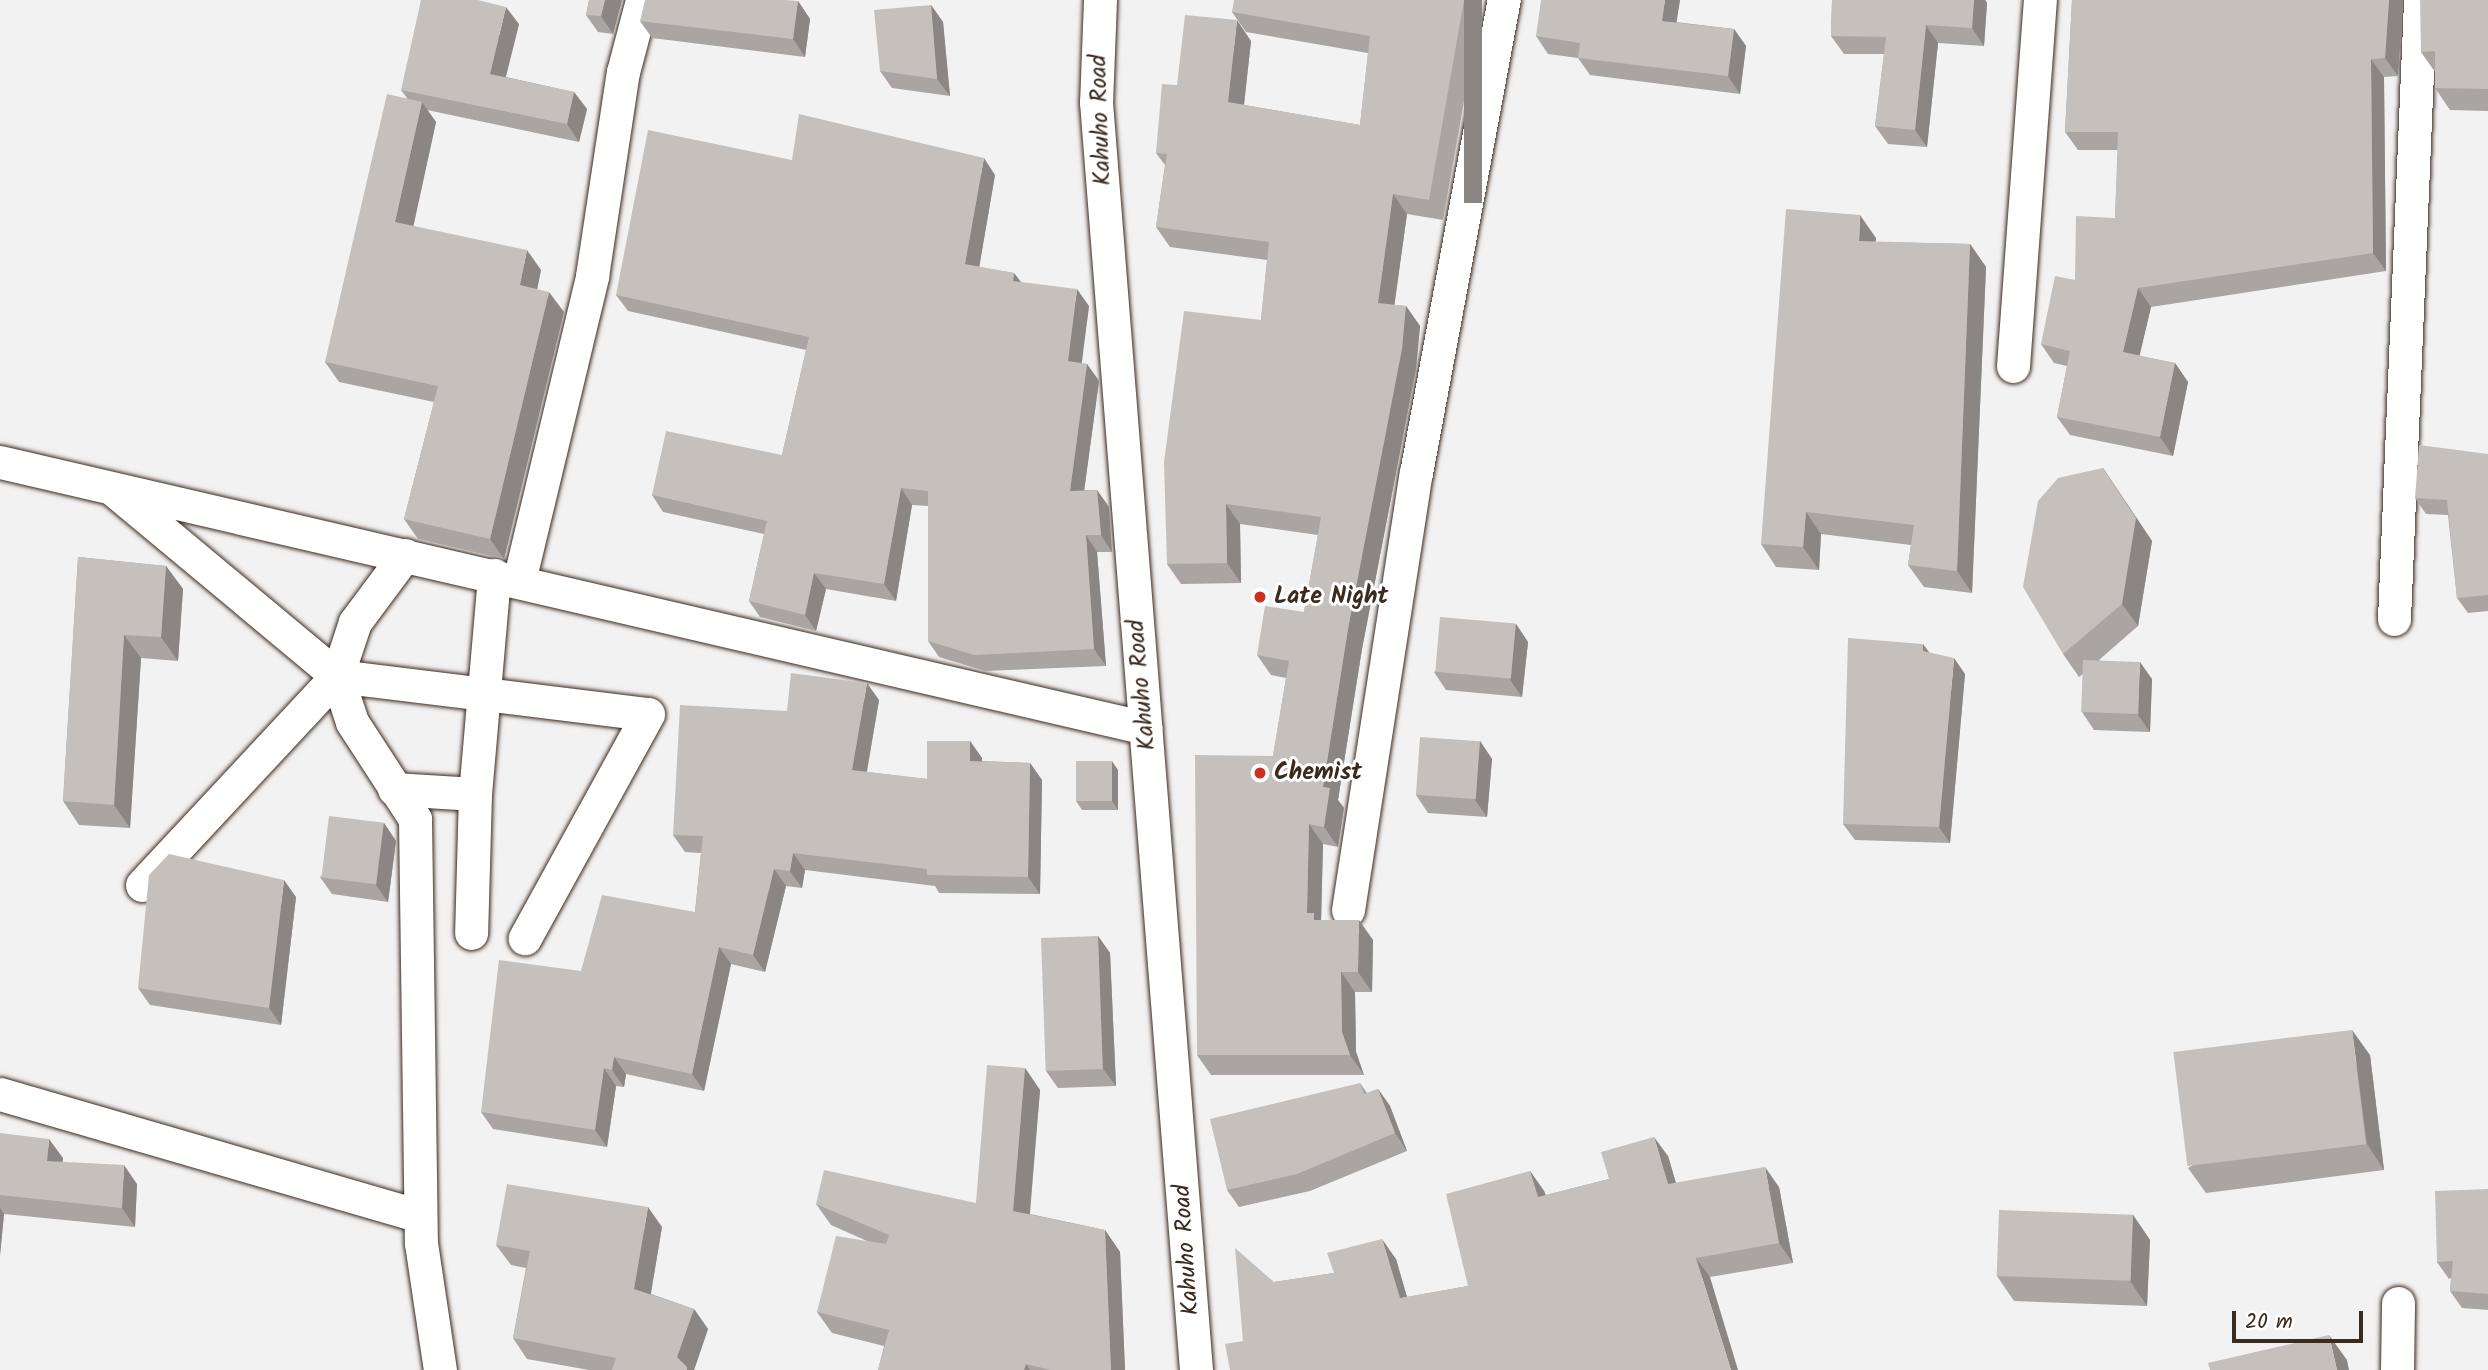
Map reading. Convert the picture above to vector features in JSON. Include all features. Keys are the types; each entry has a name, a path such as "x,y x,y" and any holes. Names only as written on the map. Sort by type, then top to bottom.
{"street":[{"path":"471,933 475,794 484,698 506,578 593,276 623,72 642,0"},
{"name":"Kahuho Road","path":"1100,0 1096,102 1196,1370"},
{"path":"1348,910 1416,473 1504,0"},
{"path":"2013,366 2040,0"},
{"path":"2394,619 2420,0"},
{"path":"0,462 1146,728"},
{"path":"110,487 337,676 484,698 648,715 525,938"},
{"path":"142,885 337,676 355,622 405,555"},
{"path":"337,676 352,722 417,829 413,1031 420,1216 440,1370"},
{"path":"394,789 475,794"},
{"path":"0,1094 420,1216"},
{"path":"2397,1370 2398,1303"}],"building":[{"path":"421,0 478,0 506,7 490,74 574,92 567,124 401,90"},
{"path":"589,0 605,0 601,16 586,15"},
{"path":"645,0 798,1 793,39 640,21"},
{"path":"1234,0 1464,0 1429,200 1393,194 1378,303 1406,306 1402,349 1348,629 1323,787 1330,788 1324,827 1309,824 1307,913 1314,913 1314,920 1359,920 1358,972 1341,972 1342,1032 1350,1055 1197,1055 1195,755 1273,756 1289,661 1257,655 1265,606 1304,612 1321,517 1226,504 1227,563 1167,564 1164,462 1184,311 1261,320 1269,242 1156,227 1167,154 1156,153 1162,84 1177,85 1185,15 1237,20 1228,102 1360,125 1370,36 1232,12"},
{"path":"1541,0 1665,0 1662,21 1734,29 1728,76 1578,58 1580,43 1536,36"},
{"path":"1832,0 1974,0 1972,28 1926,25 1915,130 1875,126 1886,37 1831,36"},
{"path":"2072,0 2389,0 2385,58 2371,59 2373,253 2138,288 2123,352 2175,363 2160,437 2057,417 2070,351 2041,344 2055,276 2075,280 2076,216 2115,218 2118,132 2065,132"},
{"path":"2420,0 2488,0 2488,89 2435,88 2435,51 2421,52"},
{"path":"931,5 937,79 880,71 874,10"},
{"path":"387,94 422,102 395,222 527,250 520,285 549,292 490,539 404,519 438,386 325,362"},
{"path":"799,114 984,158 965,264 1014,273 1013,281 1077,289 1068,361 1087,364 1070,491 1097,490 1101,535 1086,535 1094,649 974,655 928,641 928,491 901,488 884,584 814,573 805,615 749,601 767,521 652,495 666,431 782,455 809,337 616,295 648,130 792,160"},
{"path":"1786,209 1860,215 1859,241 1970,244 1957,571 1908,565 1914,525 1806,512 1803,547 1761,544"},
{"path":"2419,445 2488,454 2488,595 2457,598 2447,500 2415,498"},
{"path":"2103,468 2136,518 2122,604 2063,654 2023,587 2038,501 2058,478"},
{"path":"78,557 166,566 161,637 124,635 114,805 63,801"},
{"path":"1440,617 1516,624 1511,678 1435,672"},
{"path":"1848,638 1923,644 1923,651 1954,658 1939,827 1843,824"},
{"path":"2083,660 2140,662 2138,714 2081,712"},
{"path":"791,673 867,683 852,770 927,779 927,741 970,741 970,761 1030,763 1028,877 927,875 927,869 793,853 790,871 774,869 753,955 719,947 692,1074 614,1057 612,1070 604,1068 595,1130 481,1112 499,960 581,971 602,895 695,912 703,836 673,835 680,705 787,711"},
{"path":"1420,737 1480,741 1476,799 1416,795"},
{"path":"1076,761 1112,761 1112,801 1076,801"},
{"path":"329,816 384,823 376,884 321,878"},
{"path":"169,854 284,880 269,1008 138,988 149,875"},
{"path":"1098,936 1103,1069 1046,1071 1041,938"},
{"path":"2352,1030 2366,1144 2187,1166 2173,1052"},
{"path":"987,1065 1025,1068 1013,1211 1105,1230 1111,1370 1051,1370 1026,1364 1024,1370 878,1370 889,1330 817,1312 836,1236 886,1244 889,1235 816,1204 824,1170 976,1203"},
{"path":"1360,1083 1364,1094 1378,1089 1395,1133 1297,1174 1227,1190 1210,1119"},
{"path":"0,1133 49,1139 47,1161 124,1165 122,1208 0,1195"},
{"path":"1654,1137 1668,1184 1765,1167 1779,1243 1696,1258 1731,1370 1230,1370 1225,1344 1243,1341 1235,1248 1274,1282 1334,1273 1327,1253 1382,1239 1400,1298 1468,1286 1446,1194 1530,1171 1538,1197 1609,1179 1601,1152"},
{"path":"507,1184 648,1207 634,1289 694,1309 677,1357 687,1370 612,1370 616,1358 513,1338 530,1251 496,1245"},
{"path":"2488,1189 2488,1294 2450,1291 2453,1261 2437,1262 2435,1191"},
{"path":"1999,1210 2133,1215 2131,1281 1997,1276"},
{"path":"2329,1335 2337,1370 2210,1370 2208,1363"}],"place":[{"name":"Late Night","path":"1260,597"},
{"name":"Chemist","path":"1260,773"}]}
